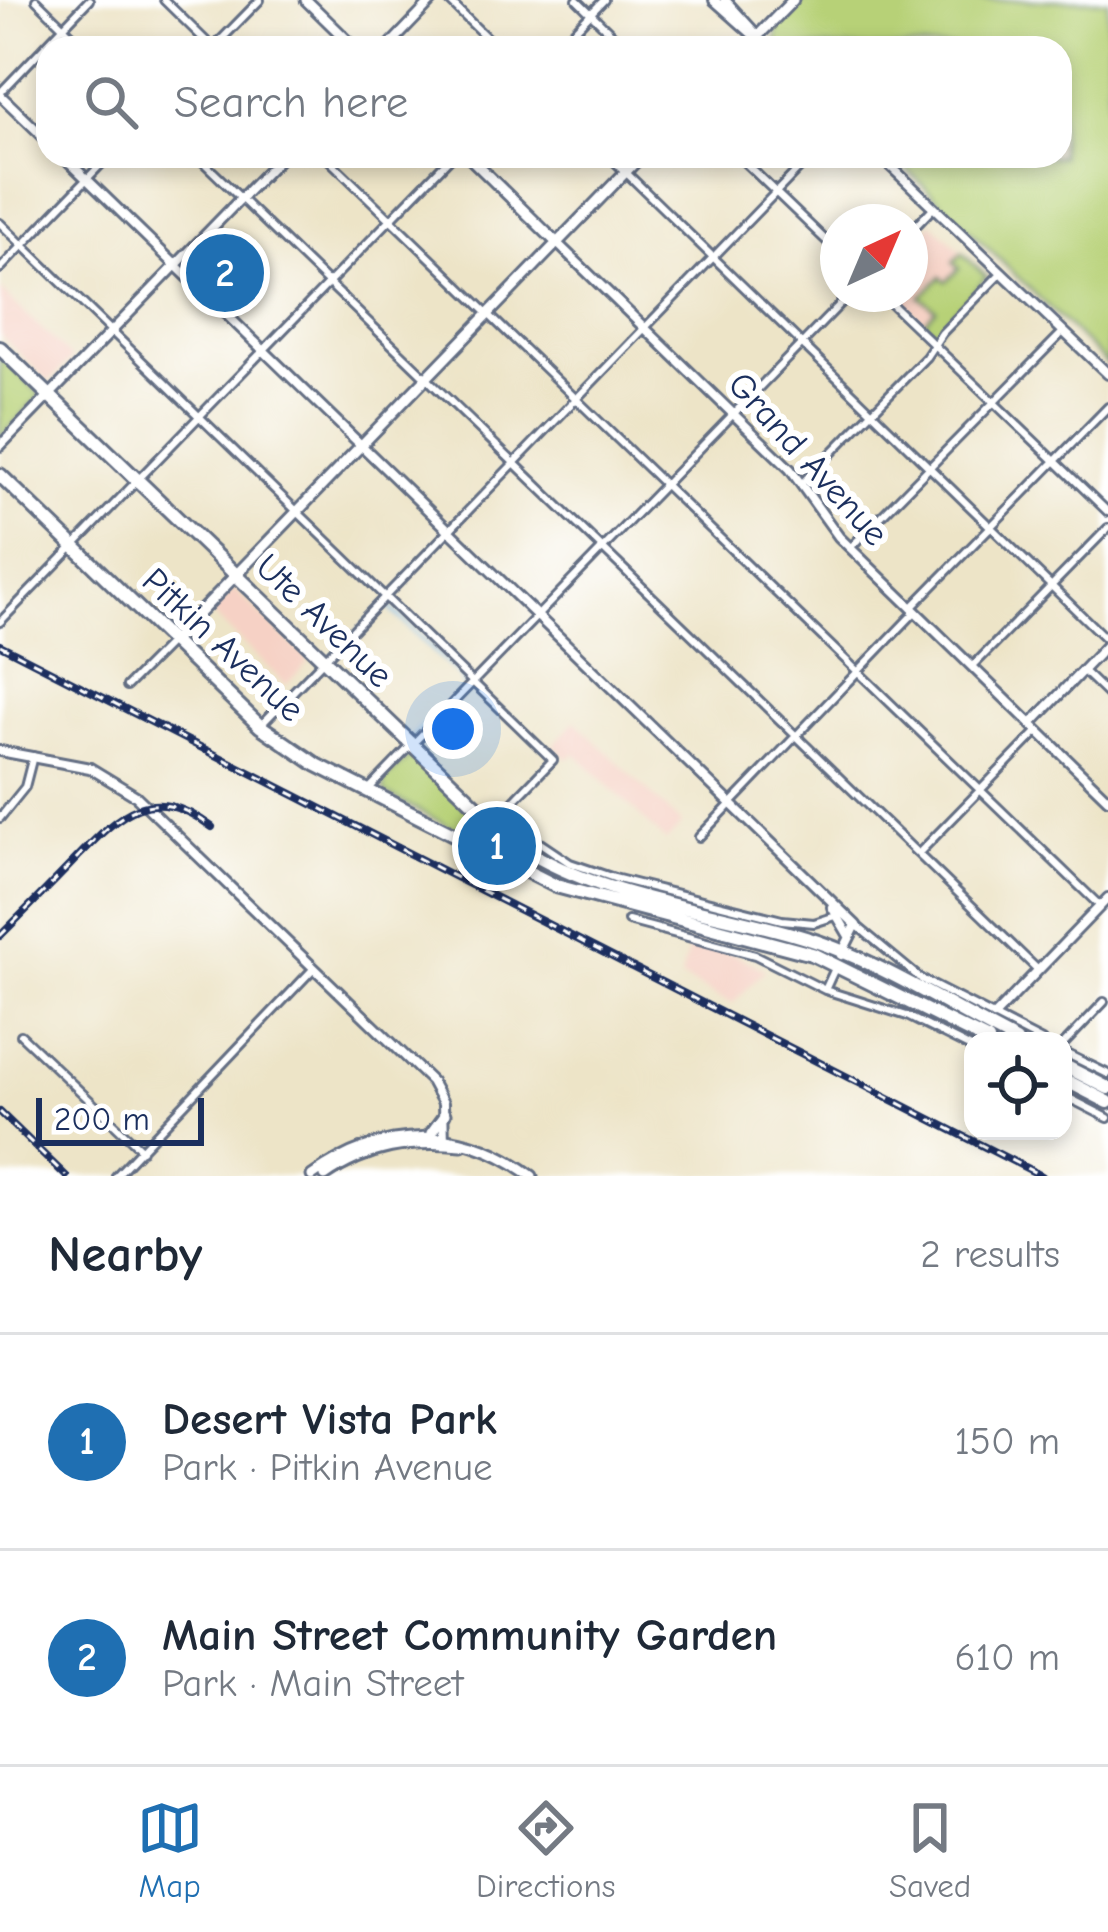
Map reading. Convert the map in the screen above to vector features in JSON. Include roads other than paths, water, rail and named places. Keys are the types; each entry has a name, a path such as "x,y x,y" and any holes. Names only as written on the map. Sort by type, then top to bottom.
{"main road":[{"path":"306,0 344,36"},
{"path":"758,36 793,0"},
{"name":"Grand Avenue","path":"480,168 556,243"},
{"path":"172,641 630,168"},
{"name":"Ute Avenue","path":"0,349 411,746 532,854 581,879 799,936 839,958"},
{"name":"Pitkin Avenue","path":"0,475 260,726 297,753 556,886 839,958"},
{"path":"839,958 972,1032"},
{"path":"839,958 997,1032"},
{"path":"1072,1070 1108,1088"},
{"path":"1072,1084 1108,1102"},
{"path":"312,1176 370,1144 427,1135 438,1128 445,1114"},
{"path":"427,1135 444,1145"},
{"path":"325,1176 373,1150 417,1142 474,1146 532,1176"}],"street":[{"path":"36,0 72,36"},
{"path":"54,36 89,0"},
{"path":"164,0 201,36"},
{"path":"225,36 260,0"},
{"path":"399,36 434,0"},
{"path":"448,0 485,36"},
{"path":"577,0 614,36"},
{"path":"569,36 604,0"},
{"path":"714,0 756,36"},
{"path":"725,0 756,36"},
{"path":"36,55 0,93 36,129"},
{"path":"76,168 856,925 910,972 1025,1032"},
{"path":"0,269 98,168"},
{"path":"209,168 1038,970"},
{"path":"0,446 271,168"},
{"path":"337,168 1100,906"},
{"path":"0,622 441,168"},
{"path":"622,168 1108,643 918,854"},
{"path":"750,168 820,235"},
{"path":"260,726 800,168"},
{"path":"892,168 1108,374"},
{"path":"928,213 933,208"},
{"path":"0,223 554,760 495,820 552,853 614,878 782,920 814,923 838,915"},
{"name":"Grand Avenue","path":"556,243 801,484 850,548 1108,799"},
{"path":"801,484 1002,272"},
{"path":"366,792 832,312"},
{"path":"900,312 1108,512"},
{"path":"850,548 1064,331"},
{"path":"699,837 1108,407"},
{"path":"972,667 1108,528"},
{"path":"127,686 172,641"},
{"path":"1082,670 1108,695"},
{"path":"0,751 78,764 119,783 425,1074 440,1095 444,1145"},
{"path":"0,818 26,787 34,756"},
{"path":"804,874 838,915 849,937"},
{"path":"994,1016 1108,898"},
{"path":"628,921 755,955 825,990 907,1016 964,1044"},
{"path":"825,990 856,925"},
{"path":"116,1176 314,968"},
{"path":"1072,1038 1104,1002"},
{"path":"21,1035 142,1150"},
{"path":"1072,1053 1108,1075"},
{"path":"1072,1100 1108,1118"}],"waterway":[{"path":"331,658 386,604 464,680 463,686"},
{"path":"413,737 441,709"}],"railway":[{"path":"0,645 1042,1176"},
{"path":"0,936 104,831 135,810 169,806 212,827"},
{"path":"0,1112 66,1176"}],"place":[{"name":"Main Street Community Garden","path":"225,273"},
{"name":"Desert Vista Park","path":"497,846"}]}
